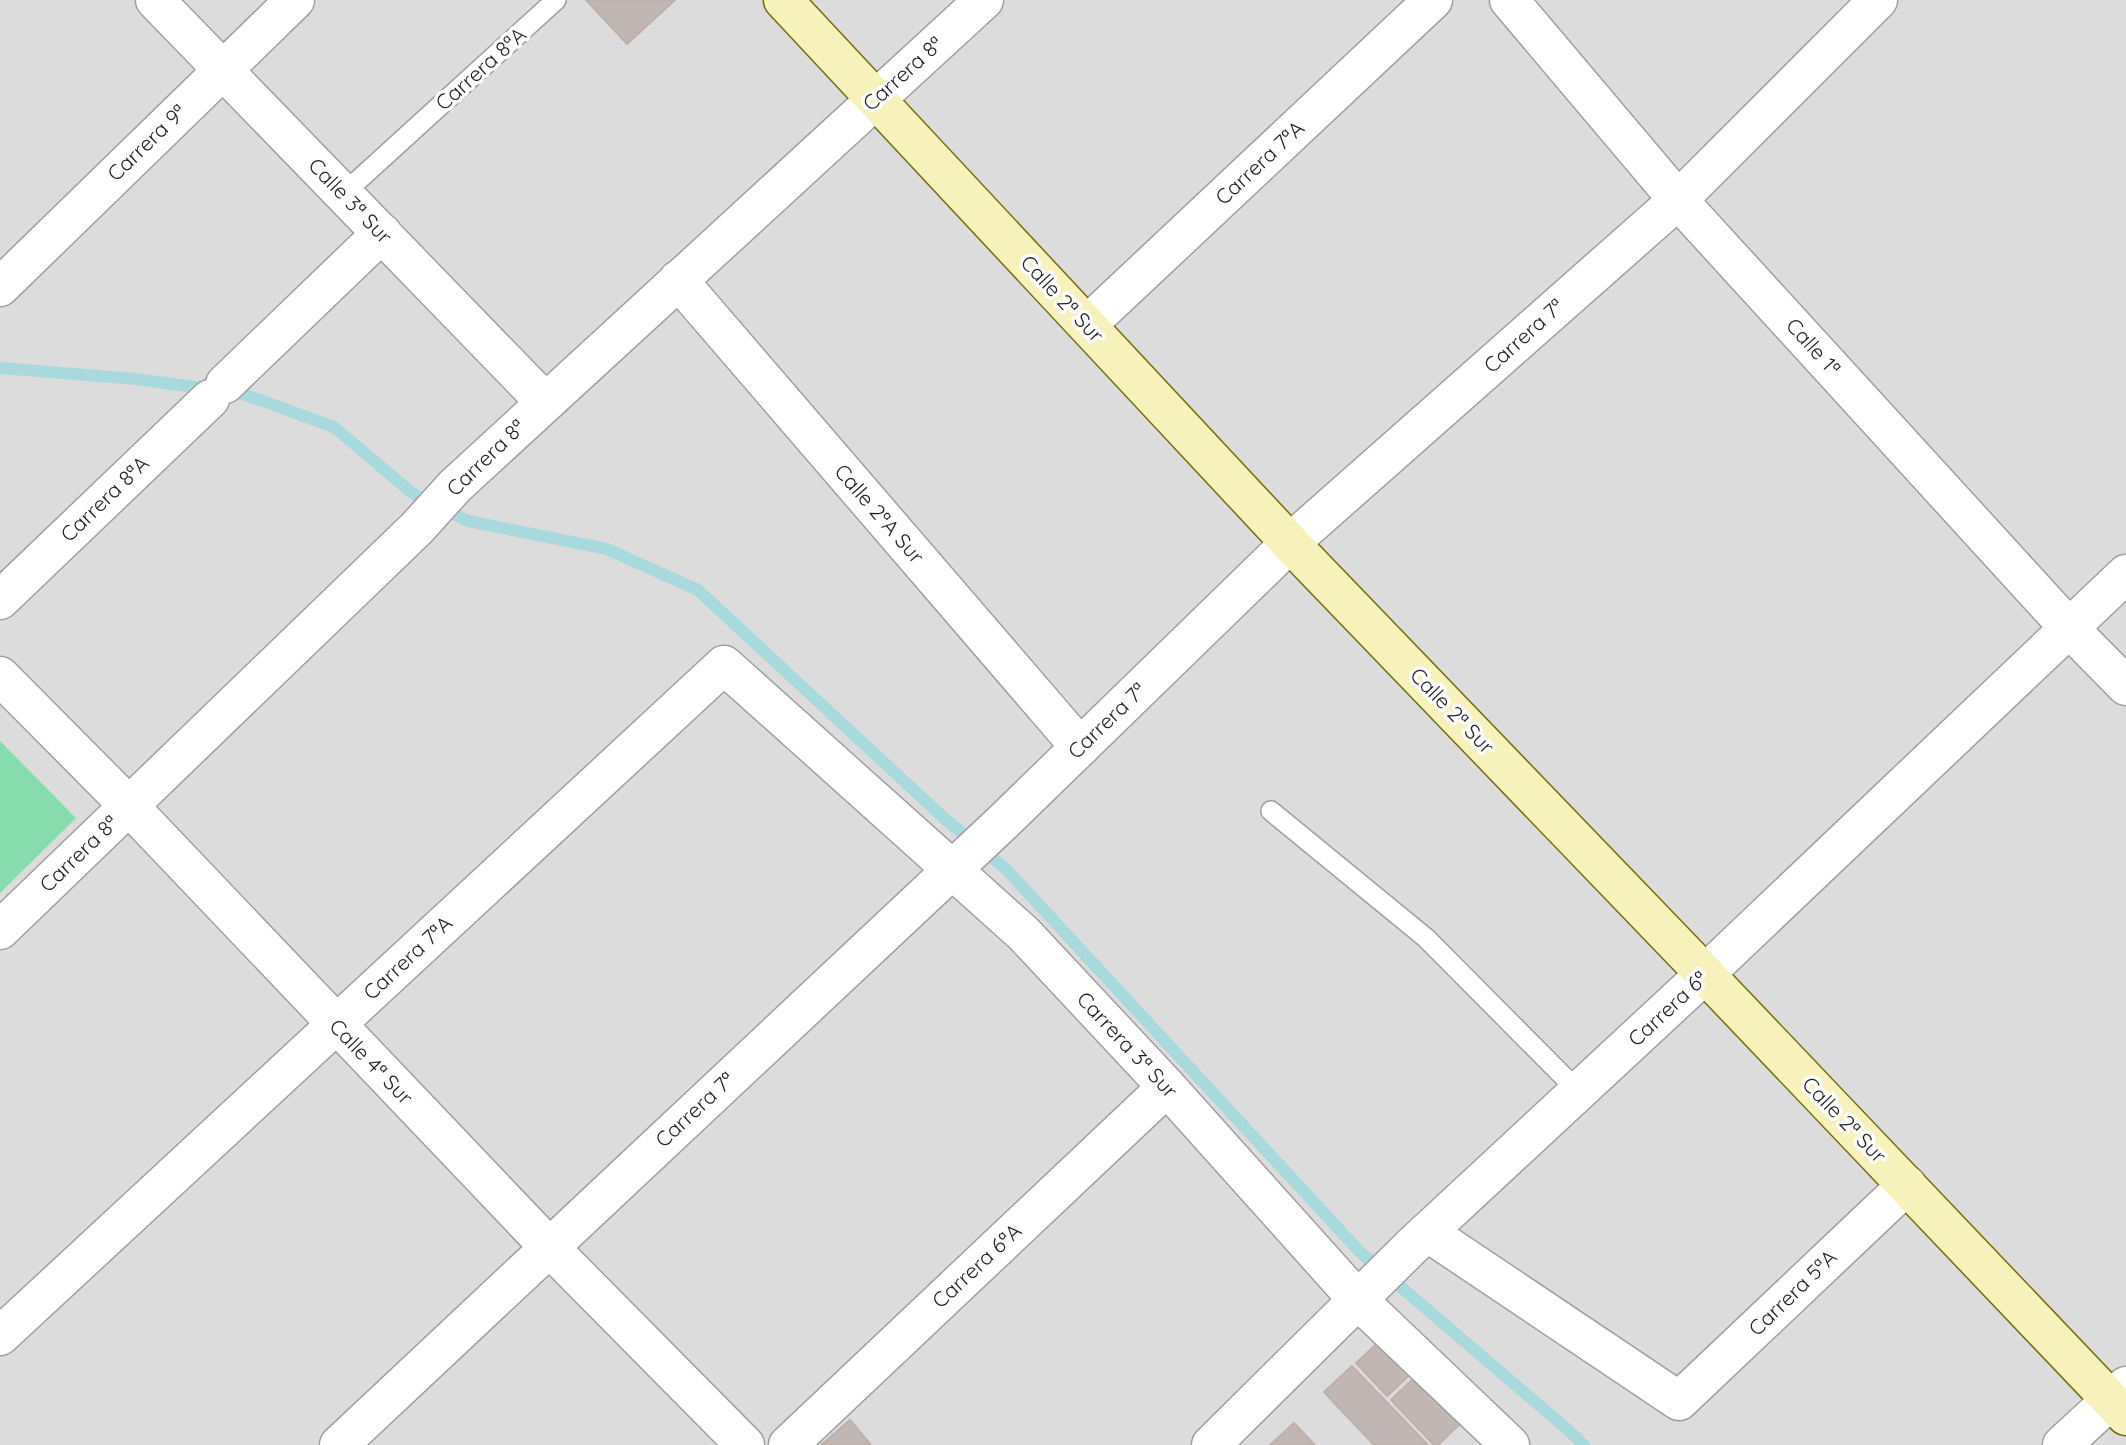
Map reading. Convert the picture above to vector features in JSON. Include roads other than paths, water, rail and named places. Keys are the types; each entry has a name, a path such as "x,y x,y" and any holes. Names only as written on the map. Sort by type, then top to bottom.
{"street":[{"name":"Calle 3ª Sur","path":"155,0 545,402"},
{"name":"Carrera 9ª","path":"0,287 295,0"},
{"name":"Calle 2ª Sur","path":"783,0 1290,543 1907,1185 2121,1401"},
{"name":"Carrera 8ª","path":"0,930 417,528 455,486 984,0"},
{"name":"Carrera 7ªA","path":"1087,325 1433,0"},
{"name":"Calle 1ª","path":"1510,0 1678,200 2070,629 2126,686"},
{"name":"Carrera 7ª","path":"339,1445 1003,822 1290,543 1678,200 1878,0"},
{"name":"Carrera 8ªA","path":"0,600 382,233"},
{"name":"Calle 2ªA Sur","path":"678,280 1080,747"},
{"name":"Carrera 6ª","path":"1211,1445 1419,1239 1705,974 2126,574"},
{"name":"Carrera 7ªA","path":"0,1336 724,665"},
{"name":"Carrera 3ª Sur","path":"724,665 957,865 1510,1445"},
{"name":"Calle 4ª Sur","path":"0,676 129,806 549,1247 745,1445"},
{"name":"Carrera 6ªA","path":"788,1445 1167,1087"},
{"name":"Carrera 5ªA","path":"1419,1239 1679,1401 1907,1185"},
{"path":"2062,1445 2121,1401"}],"lane":[{"name":"Carrera 8ªA","path":"343,194 556,0"},
{"path":"1271,811 1426,938 1578,1092"}],"waterway":[{"path":"0,368 136,379 209,389"},
{"path":"227,391 243,394 334,427 412,493 468,521 607,549 698,590 946,820 1006,869 1360,1252 1584,1445"}]}
